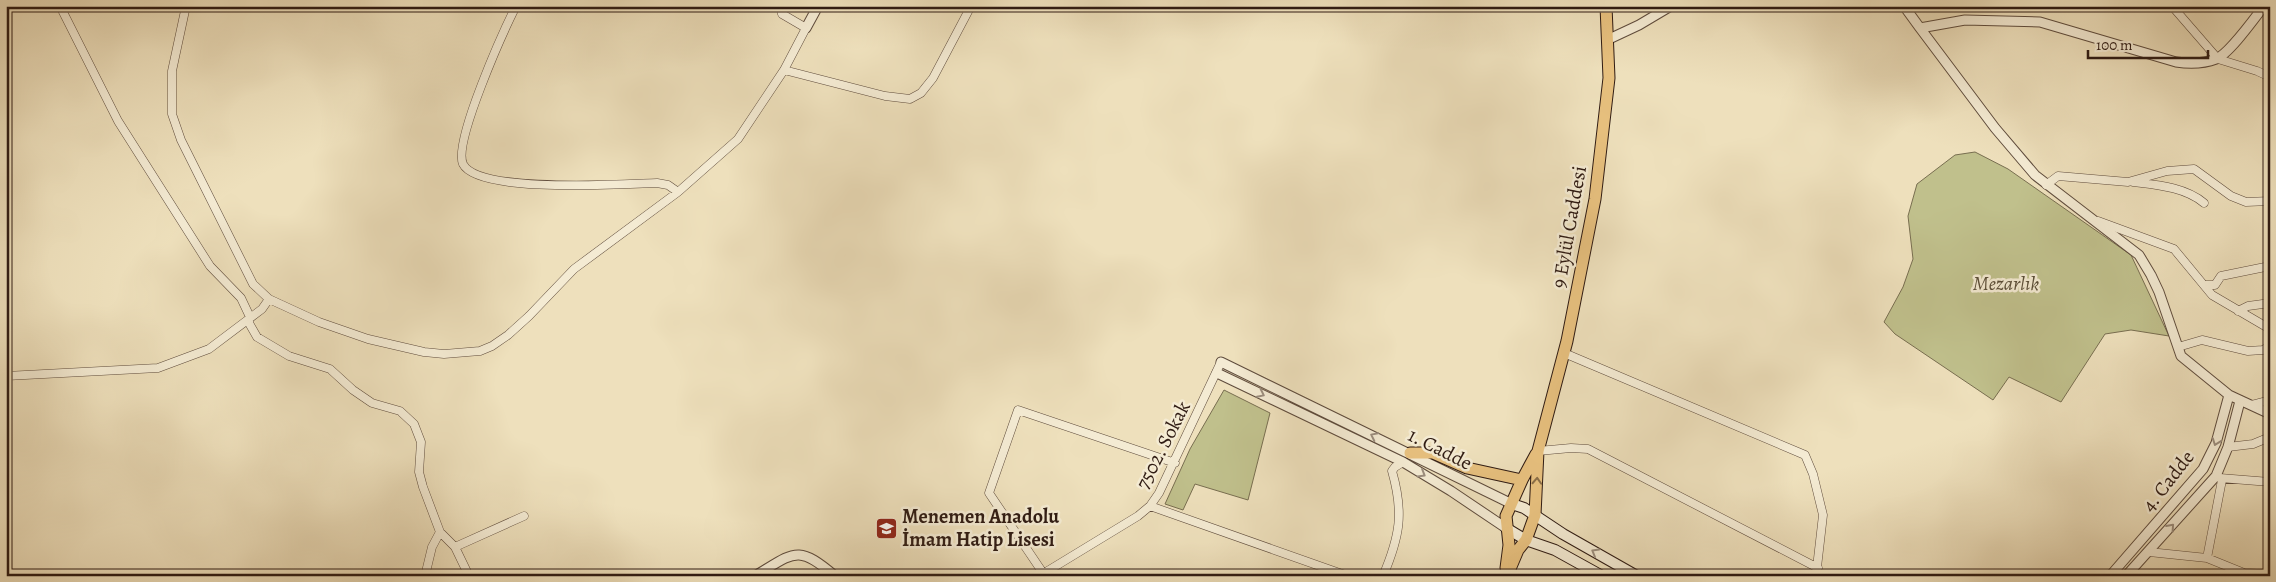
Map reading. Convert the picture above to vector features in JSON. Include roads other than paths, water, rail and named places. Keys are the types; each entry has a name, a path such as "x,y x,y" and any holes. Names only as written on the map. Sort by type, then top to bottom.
{"main road":[{"name":"9 Eylül Caddesi","path":"1506,576 1518,550 1526,540 1535,515 1538,450 1564,353 1595,199 1602,155 1609,78 1606,6"},
{"name":"9 Eylül Caddesi","path":"1506,576 1509,545 1506,516 1538,450"},
{"path":"1406,458 1433,453 1467,468 1522,480"},
{"name":"1. Cadde","path":"1512,504 1524,508 1637,576"},
{"name":"1. Cadde","path":"1506,528 1526,540 1555,550 1601,575"}],"street":[{"path":"60,6 118,121 210,266 256,313"},
{"path":"186,6 172,71 172,114 181,140 253,284 269,299 319,322 377,341 424,352 444,354 480,351 508,335 574,269 678,192 738,139 784,70 818,6"},
{"path":"516,6 498,43 472,114 462,155 465,166 475,175 523,184 657,183 668,185 678,192"},
{"path":"780,6 782,14 806,28"},
{"path":"806,28 810,6"},
{"path":"784,70 884,96 910,99 921,93 932,78 971,6"},
{"path":"1607,40 1639,25 1672,6"},
{"path":"1904,6 1995,128 2035,175 2139,255 2159,292 2181,356 2229,395 2270,414"},
{"path":"2172,6 2218,59"},
{"path":"2218,59 2246,31 2264,6"},
{"path":"1920,28 1965,20 2040,22 2176,62 2199,63 2218,59 2270,77"},
{"path":"2128,182 2167,171 2194,170 2231,196 2246,202 2270,201"},
{"path":"2046,185 2058,176 2068,175 2128,182 2179,191 2196,197 2204,203"},
{"path":"2094,220 2174,249 2206,285 2212,295 2270,329"},
{"path":"2206,285 2215,285 2221,276 2270,266"},
{"path":"269,299 249,323 257,337 267,345 289,356 330,369 353,390 372,402 400,411 414,424 421,442 419,472 422,487 440,532 455,547 469,576"},
{"path":"2238,311 2248,306 2270,303"},
{"path":"6,376 158,368 209,349 256,313"},
{"path":"2178,347 2202,340 2248,351 2263,350 2270,346"},
{"path":"1538,450 1588,449 1817,572 1823,515 1813,474 1805,455 1564,353"},
{"name":"7502. Sokak","path":"1041,575 1138,516 1150,506 1175,463 1221,362"},
{"name":"1. Cadde","path":"1221,362 1406,458 1506,528"},
{"name":"1. Cadde","path":"1217,373 1512,504"},
{"name":"4. Cadde","path":"2110,576 2203,469 2216,442 2229,395"},
{"path":"2251,405 2270,400"},
{"name":"4. Cadde","path":"2126,576 2219,478 2240,401"},
{"path":"1041,575 989,492 1018,410 1175,463"},
{"path":"2228,447 2252,444 2270,438"},
{"path":"1384,576 1396,547 1400,506 1392,471 1406,458"},
{"path":"2207,558 2219,478 2270,482"},
{"path":"1150,506 1348,576"},
{"path":"455,547 524,516"},
{"path":"425,576 432,547 440,532"},
{"path":"2148,552 2207,558 2244,573 2270,574"},
{"path":"755,576 786,557 798,553 807,555 835,576"}],"place":[{"name":"Menemen Anadolu İmam Hatip Lisesi","path":"886,528"}],"park label":[{"name":"Mezarlık","path":"2006,283"}]}
